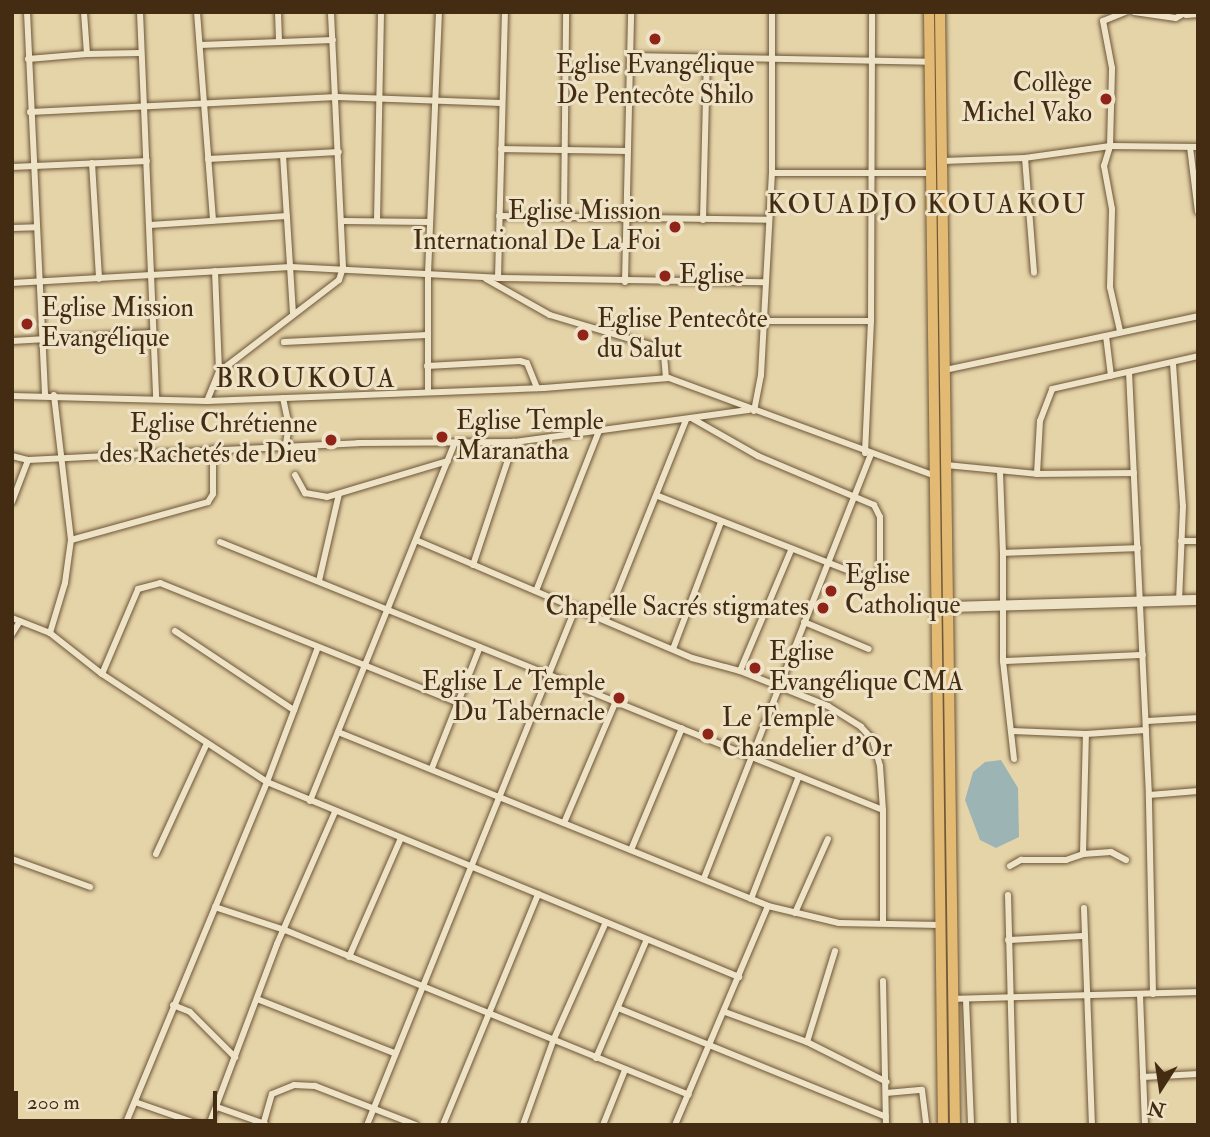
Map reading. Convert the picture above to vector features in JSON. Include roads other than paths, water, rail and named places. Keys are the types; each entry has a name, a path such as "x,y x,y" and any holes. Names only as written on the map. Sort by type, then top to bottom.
{"main road":[{"path":"929,12 943,1125"},
{"path":"940,12 955,1125"}],"street":[{"path":"27,12 46,395"},
{"path":"84,12 87,54"},
{"path":"140,12 150,225 151,333 156,399"},
{"path":"197,12 213,220"},
{"path":"278,12 279,41"},
{"path":"219,372 338,280 343,268 344,221 331,12"},
{"path":"377,221 381,12"},
{"path":"428,391 428,274 438,102 439,12"},
{"path":"498,278 500,103 505,12"},
{"path":"564,216 566,12"},
{"path":"625,282 631,12"},
{"path":"752,411 763,321 772,173 772,12"},
{"path":"704,878 830,562 868,454 872,12"},
{"path":"1120,331 1110,287 1112,209 1104,166 1110,146 1112,68 1104,21 1125,12"},
{"path":"1134,12 1198,14"},
{"path":"200,45 332,40"},
{"path":"28,59 141,53"},
{"path":"630,56 929,62"},
{"path":"703,220 707,58"},
{"path":"30,112 204,101 337,97 500,103"},
{"path":"943,161 1025,158 1110,146 1194,147 1198,212"},
{"path":"501,149 626,151"},
{"path":"208,159 339,152"},
{"path":"283,155 293,313"},
{"path":"1025,158 1034,272"},
{"path":"12,167 147,161"},
{"path":"92,163 99,279"},
{"path":"772,173 930,173"},
{"path":"150,225 287,216"},
{"path":"499,216 769,220"},
{"path":"344,221 430,222"},
{"path":"12,228 37,227"},
{"path":"12,283 291,267 498,278 764,282"},
{"path":"207,401 219,372 215,271"},
{"path":"481,277 550,315 657,347 664,355 666,377"},
{"path":"945,370 1198,316"},
{"path":"763,321 871,321"},
{"path":"12,341 151,333"},
{"path":"284,342 427,335"},
{"path":"1106,336 1111,376"},
{"path":"1037,474 1040,421 1047,394 1058,386 1173,364 1198,356"},
{"path":"428,366 520,361 527,363 537,388"},
{"path":"1173,364 1181,541 1179,601"},
{"path":"1129,372 1147,721 1153,994"},
{"path":"12,396 207,401 537,388 666,377 708,389 752,411 933,475"},
{"path":"50,632 65,583 71,540 54,395"},
{"path":"283,398 289,426 285,447"},
{"path":"12,456 28,460 213,449 514,442 752,411"},
{"path":"690,420 758,456 853,495 879,510 880,569"},
{"path":"606,620 690,420"},
{"path":"536,591 599,431"},
{"path":"473,565 514,442"},
{"path":"310,801 388,607 418,541 455,443"},
{"path":"71,540 208,502 213,494 213,449"},
{"path":"12,502 28,460"},
{"path":"295,475 300,487 313,497 339,494 448,461"},
{"path":"946,465 1037,474 1134,473"},
{"path":"1000,472 1003,661 1014,760"},
{"path":"320,581 339,494"},
{"path":"658,496 872,580"},
{"path":"673,649 721,522"},
{"path":"418,541 713,666 740,671 848,717 873,740 880,766 883,810 883,923"},
{"path":"1181,541 1198,541"},
{"path":"220,542 388,607 480,647 883,810"},
{"path":"1003,553 1138,548"},
{"path":"740,671 791,550"},
{"path":"102,674 138,589 148,584 160,583 458,703"},
{"path":"947,607 1002,608 1198,600"},
{"path":"367,1125 576,607"},
{"path":"12,634 16,619 50,632 102,674 267,782 739,977"},
{"path":"804,622 869,649"},
{"path":"175,631 294,710"},
{"path":"125,1125 267,782 318,647"},
{"path":"432,768 480,647"},
{"path":"1003,661 1143,655"},
{"path":"564,823 616,701"},
{"path":"1147,721 1198,718"},
{"path":"631,850 682,728"},
{"path":"1012,731 1086,734 1146,730"},
{"path":"338,733 432,768 768,906 839,923 940,925"},
{"path":"1083,854 1086,734"},
{"path":"156,854 207,743"},
{"path":"751,899 799,776"},
{"path":"1149,795 1198,791"},
{"path":"209,1125 257,999 335,812"},
{"path":"349,957 401,838"},
{"path":"795,913 828,839"},
{"path":"1010,866 1021,860 1066,860 1083,854 1111,852 1126,860"},
{"path":"12,859 90,887"},
{"path":"443,1125 485,1014 538,894"},
{"path":"1008,895 1014,1125"},
{"path":"675,1125 710,1048 768,906"},
{"path":"215,907 285,930 422,985 485,1014 689,1095"},
{"path":"1084,908 1085,996 1092,1125"},
{"path":"523,1125 553,1041 606,922"},
{"path":"1008,940 1084,936"},
{"path":"596,1058 647,939"},
{"path":"807,1042 835,951"},
{"path":"618,1008 886,1121 883,981"},
{"path":"953,999 1198,992"},
{"path":"1140,995 1145,1125"},
{"path":"257,999 394,1053"},
{"path":"965,999 971,1125"},
{"path":"173,1005 190,1012 235,1057"},
{"path":"725,1012 807,1042 887,1082"},
{"path":"603,1125 625,1070"},
{"path":"1143,1077 1198,1074"},
{"path":"217,1107 264,1124 272,1094 294,1085 315,1086 416,1125"},
{"path":"886,1093 922,1090 926,1125"},
{"path":"135,1102 201,1125"}],"water":[{"path":"1001,760 1018,788 1019,837 996,848 980,840 965,800 973,772 985,762"}],"place":[{"name":"Eglise Evangélique De Pentecôte Shilo","path":"655,39"},
{"name":"Collège Michel Vako","path":"1106,99"},
{"name":"Eglise Mission International De La Foi","path":"675,227"},
{"name":"Eglise","path":"665,276"},
{"name":"Eglise Mission Evangélique","path":"27,324"},
{"name":"Eglise Pentecôte du Salut","path":"583,335"},
{"name":"Eglise Temple Maranatha","path":"442,437"},
{"name":"Eglise Chrétienne des Rachetés de Dieu","path":"331,440"},
{"name":"Eglise Catholique","path":"831,591"},
{"name":"Chapelle Sacrés stigmates","path":"823,608"},
{"name":"Eglise Evangélique CMA","path":"755,668"},
{"name":"Eglise Le Temple Du Tabernacle","path":"619,698"},
{"name":"Le Temple Chandelier d'Or","path":"708,734"}],"district":[{"name":"KOUADJO KOUAKOU","path":"927,205"},
{"name":"BROUKOUA","path":"306,379"}]}
